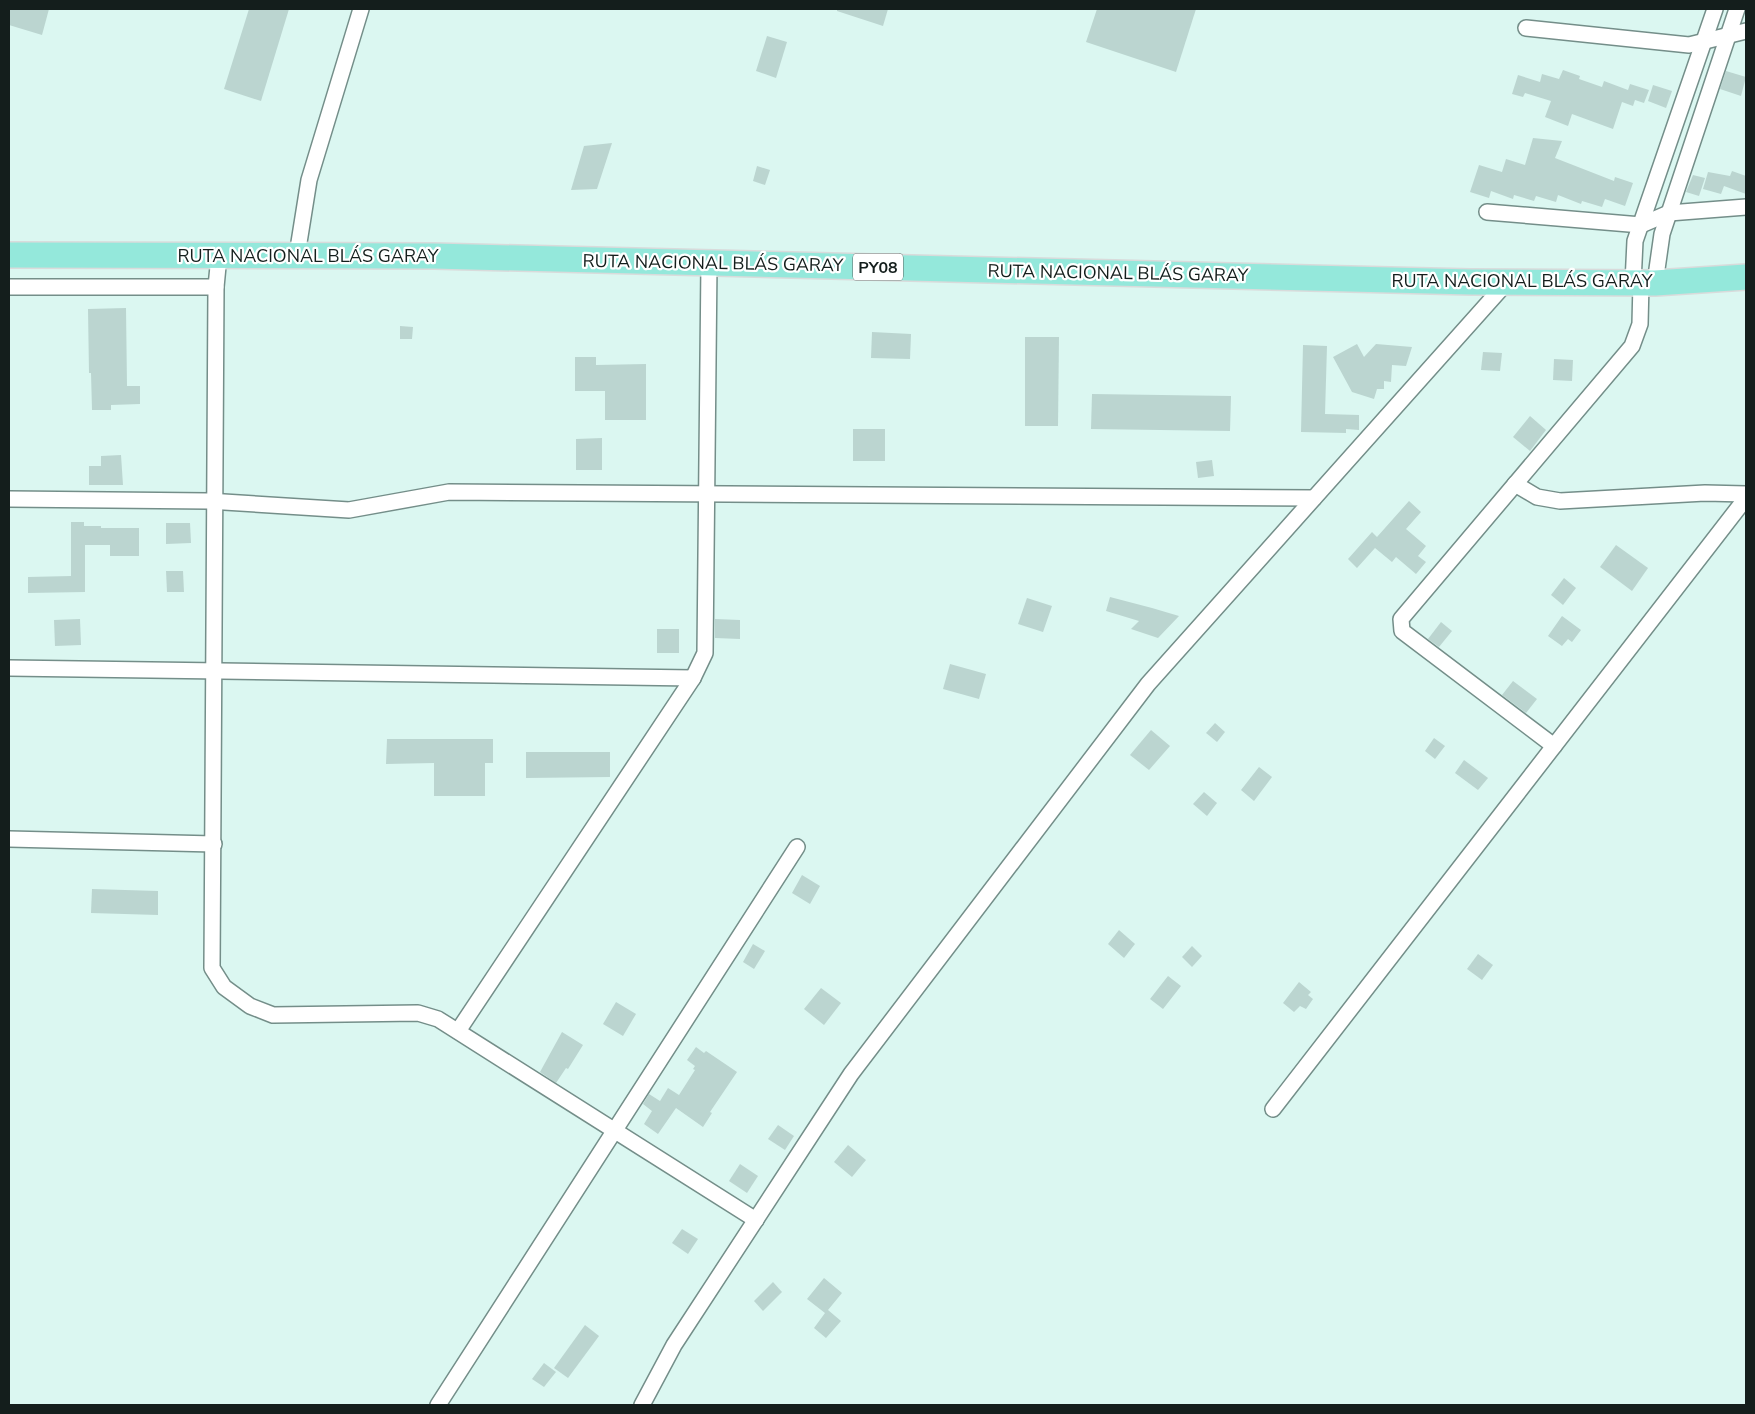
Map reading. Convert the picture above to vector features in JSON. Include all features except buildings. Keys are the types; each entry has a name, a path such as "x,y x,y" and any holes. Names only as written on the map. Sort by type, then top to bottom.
{"highway":[{"name":"RUTA NACIONAL BLÁS GARAY","path":"9,255 434,256 1507,282 1643,283 1746,277"}],"street":[{"path":"297,255 309,180 361,9"},
{"path":"1554,746 1402,631 1401,619 1632,346 1640,324 1643,283 1635,241 1715,9"},
{"path":"1643,283 1669,214 1738,9"},
{"path":"1526,28 1689,45 1746,31"},
{"path":"1487,212 1641,225 1669,214 1746,207"},
{"path":"219,256 216,287 212,968 224,987 250,1006 273,1015 418,1013 438,1019 756,1220"},
{"path":"458,1031 693,678 705,653 709,263"},
{"path":"642,1405 674,1345 851,1074 1148,684 1507,282"},
{"path":"9,287 216,287"},
{"path":"1515,484 1537,497 1560,501 1706,493 1746,494"},
{"path":"9,499 216,502 349,510 449,492 1314,498"},
{"path":"1273,1109 1746,498"},
{"path":"9,668 693,678"},
{"path":"9,840 214,844"},
{"path":"438,1405 797,847"}]}
